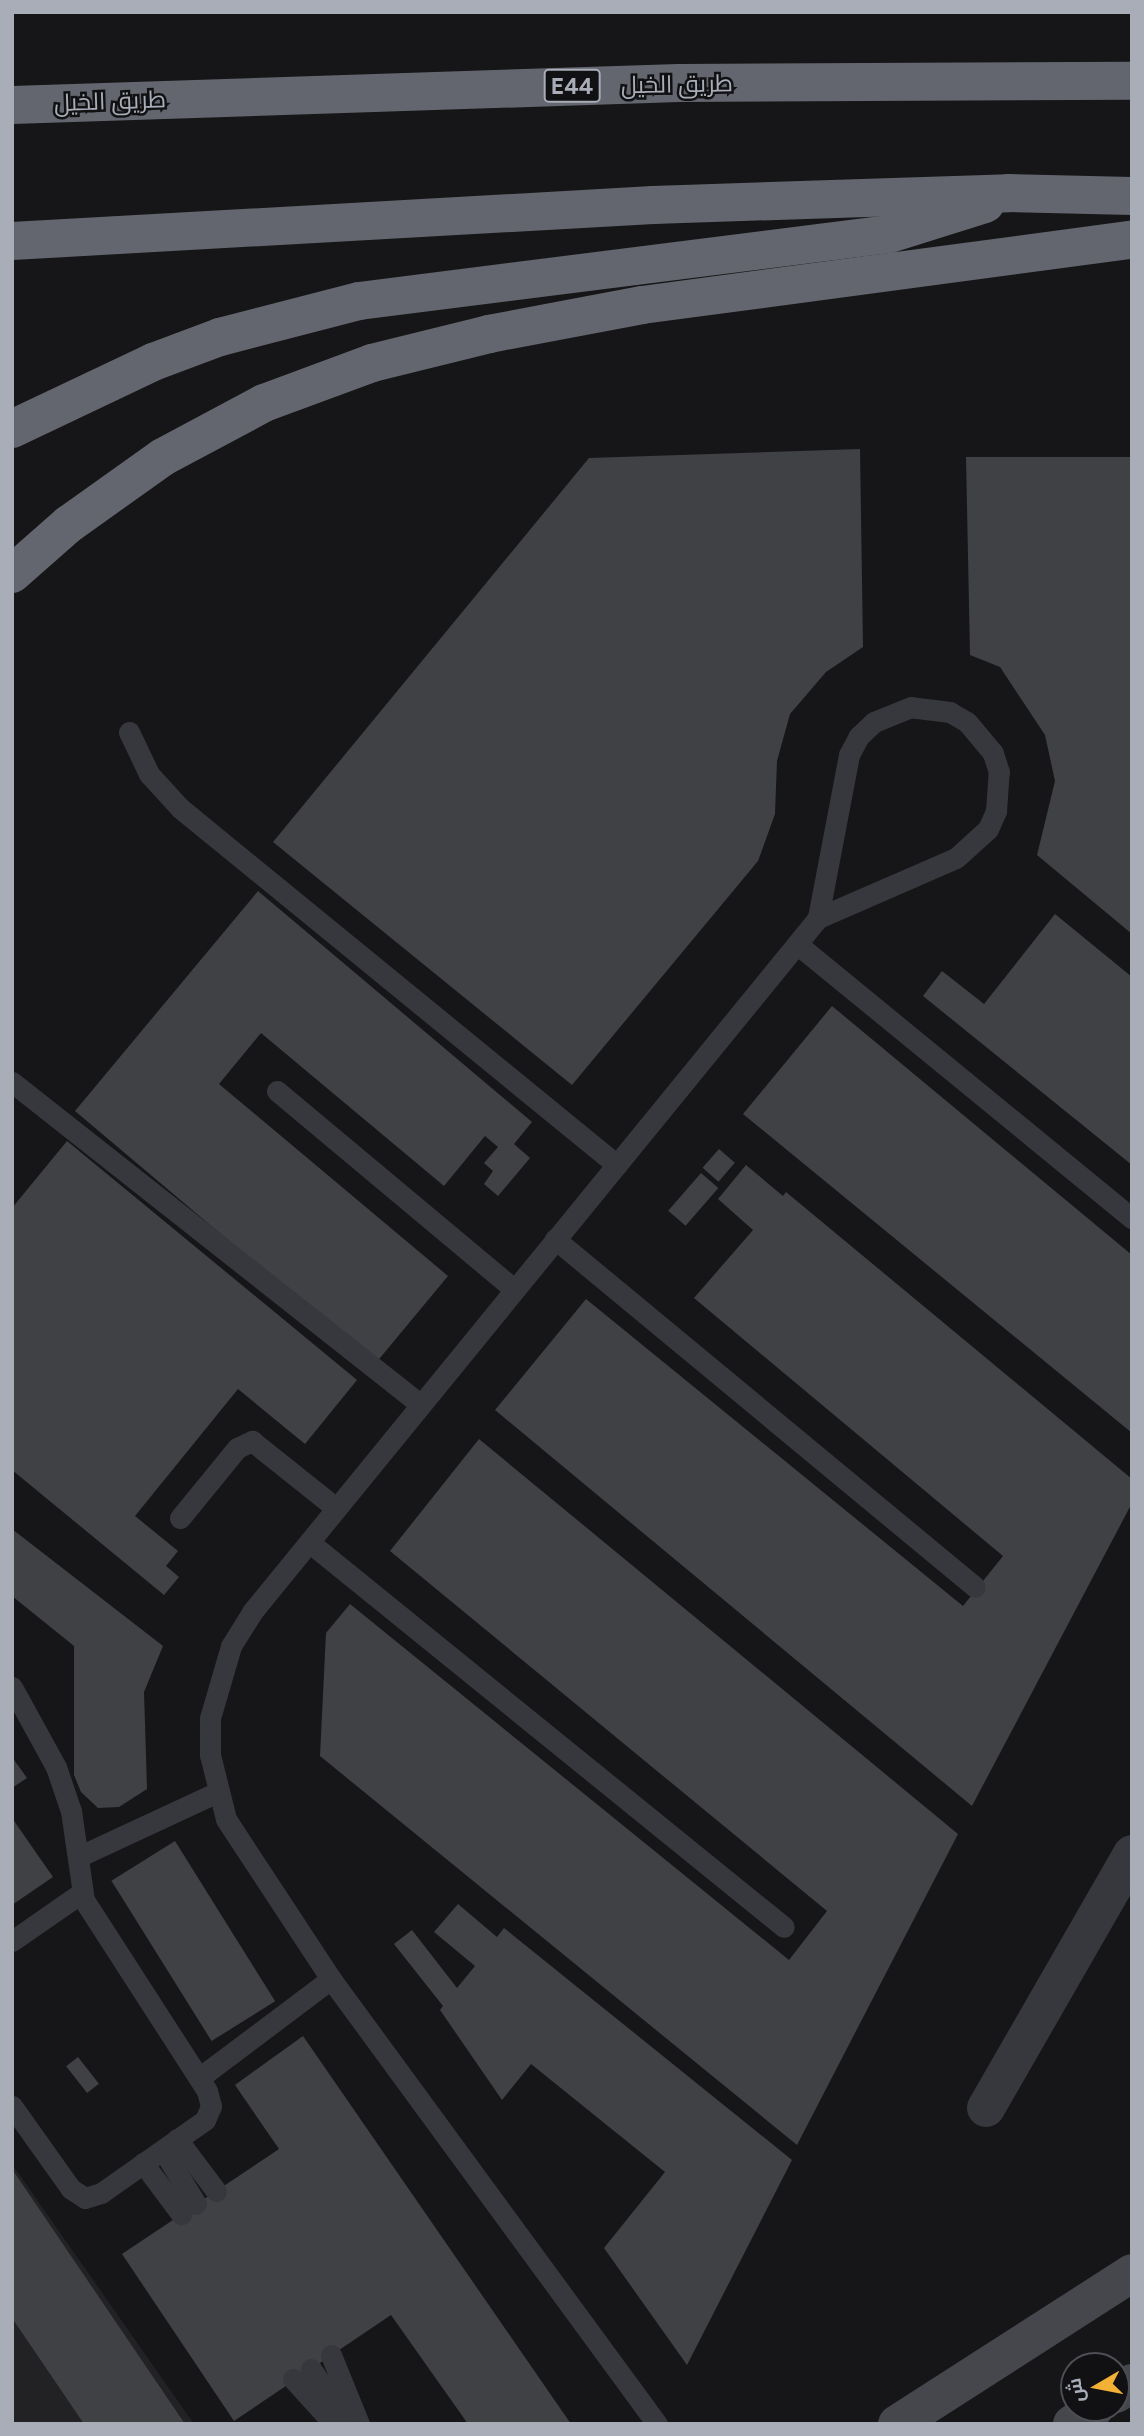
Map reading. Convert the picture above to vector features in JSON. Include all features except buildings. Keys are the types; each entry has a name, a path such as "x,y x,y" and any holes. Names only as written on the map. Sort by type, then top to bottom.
{"highway":[{"name":"طريق الخيل","path":"12,105 679,83 1132,81"},
{"path":"12,429 153,362 220,337 324,309 430,289 889,234 974,209 1009,193"},
{"path":"12,241 519,211 1009,193 1132,196"},
{"path":"12,574 69,523 163,457 264,403 372,363 489,334 642,306 1132,240"}],"street":[{"path":"986,2108 1132,1854"},
{"path":"897,2424 1132,2273"}],"lane":[{"path":"659,2421 331,1979 226,1819 216,1793 210,1718 222,1670 252,1612 818,918 957,858 988,829 1000,792 999,772 993,753 967,722 950,712 911,707 874,722 859,736 849,755 818,918"},
{"path":"129,732 149,774 180,808 617,1165"},
{"path":"797,944 1132,1218"},
{"path":"12,1082 420,1404"},
{"path":"277,1091 514,1289"},
{"path":"555,1239 975,1587"},
{"path":"180,1518 237,1448 253,1441 336,1508"},
{"path":"309,1542 784,1927"},
{"path":"12,1687 56,1767 80,1856 81,1893 211,2098 209,2113 94,2197 78,2195 12,2106"},
{"path":"80,1856 216,1793"},
{"path":"12,1941 81,1893"},
{"path":"199,2078 331,1979"},
{"path":"170,2144 216,2191"},
{"path":"143,2163 189,2209 170,2144"},
{"path":"331,2355 359,2424"},
{"path":"334,2424 302,2374 349,2424"}],"shaded area":[{"path":"12,2164 194,2424 12,2424"}]}
